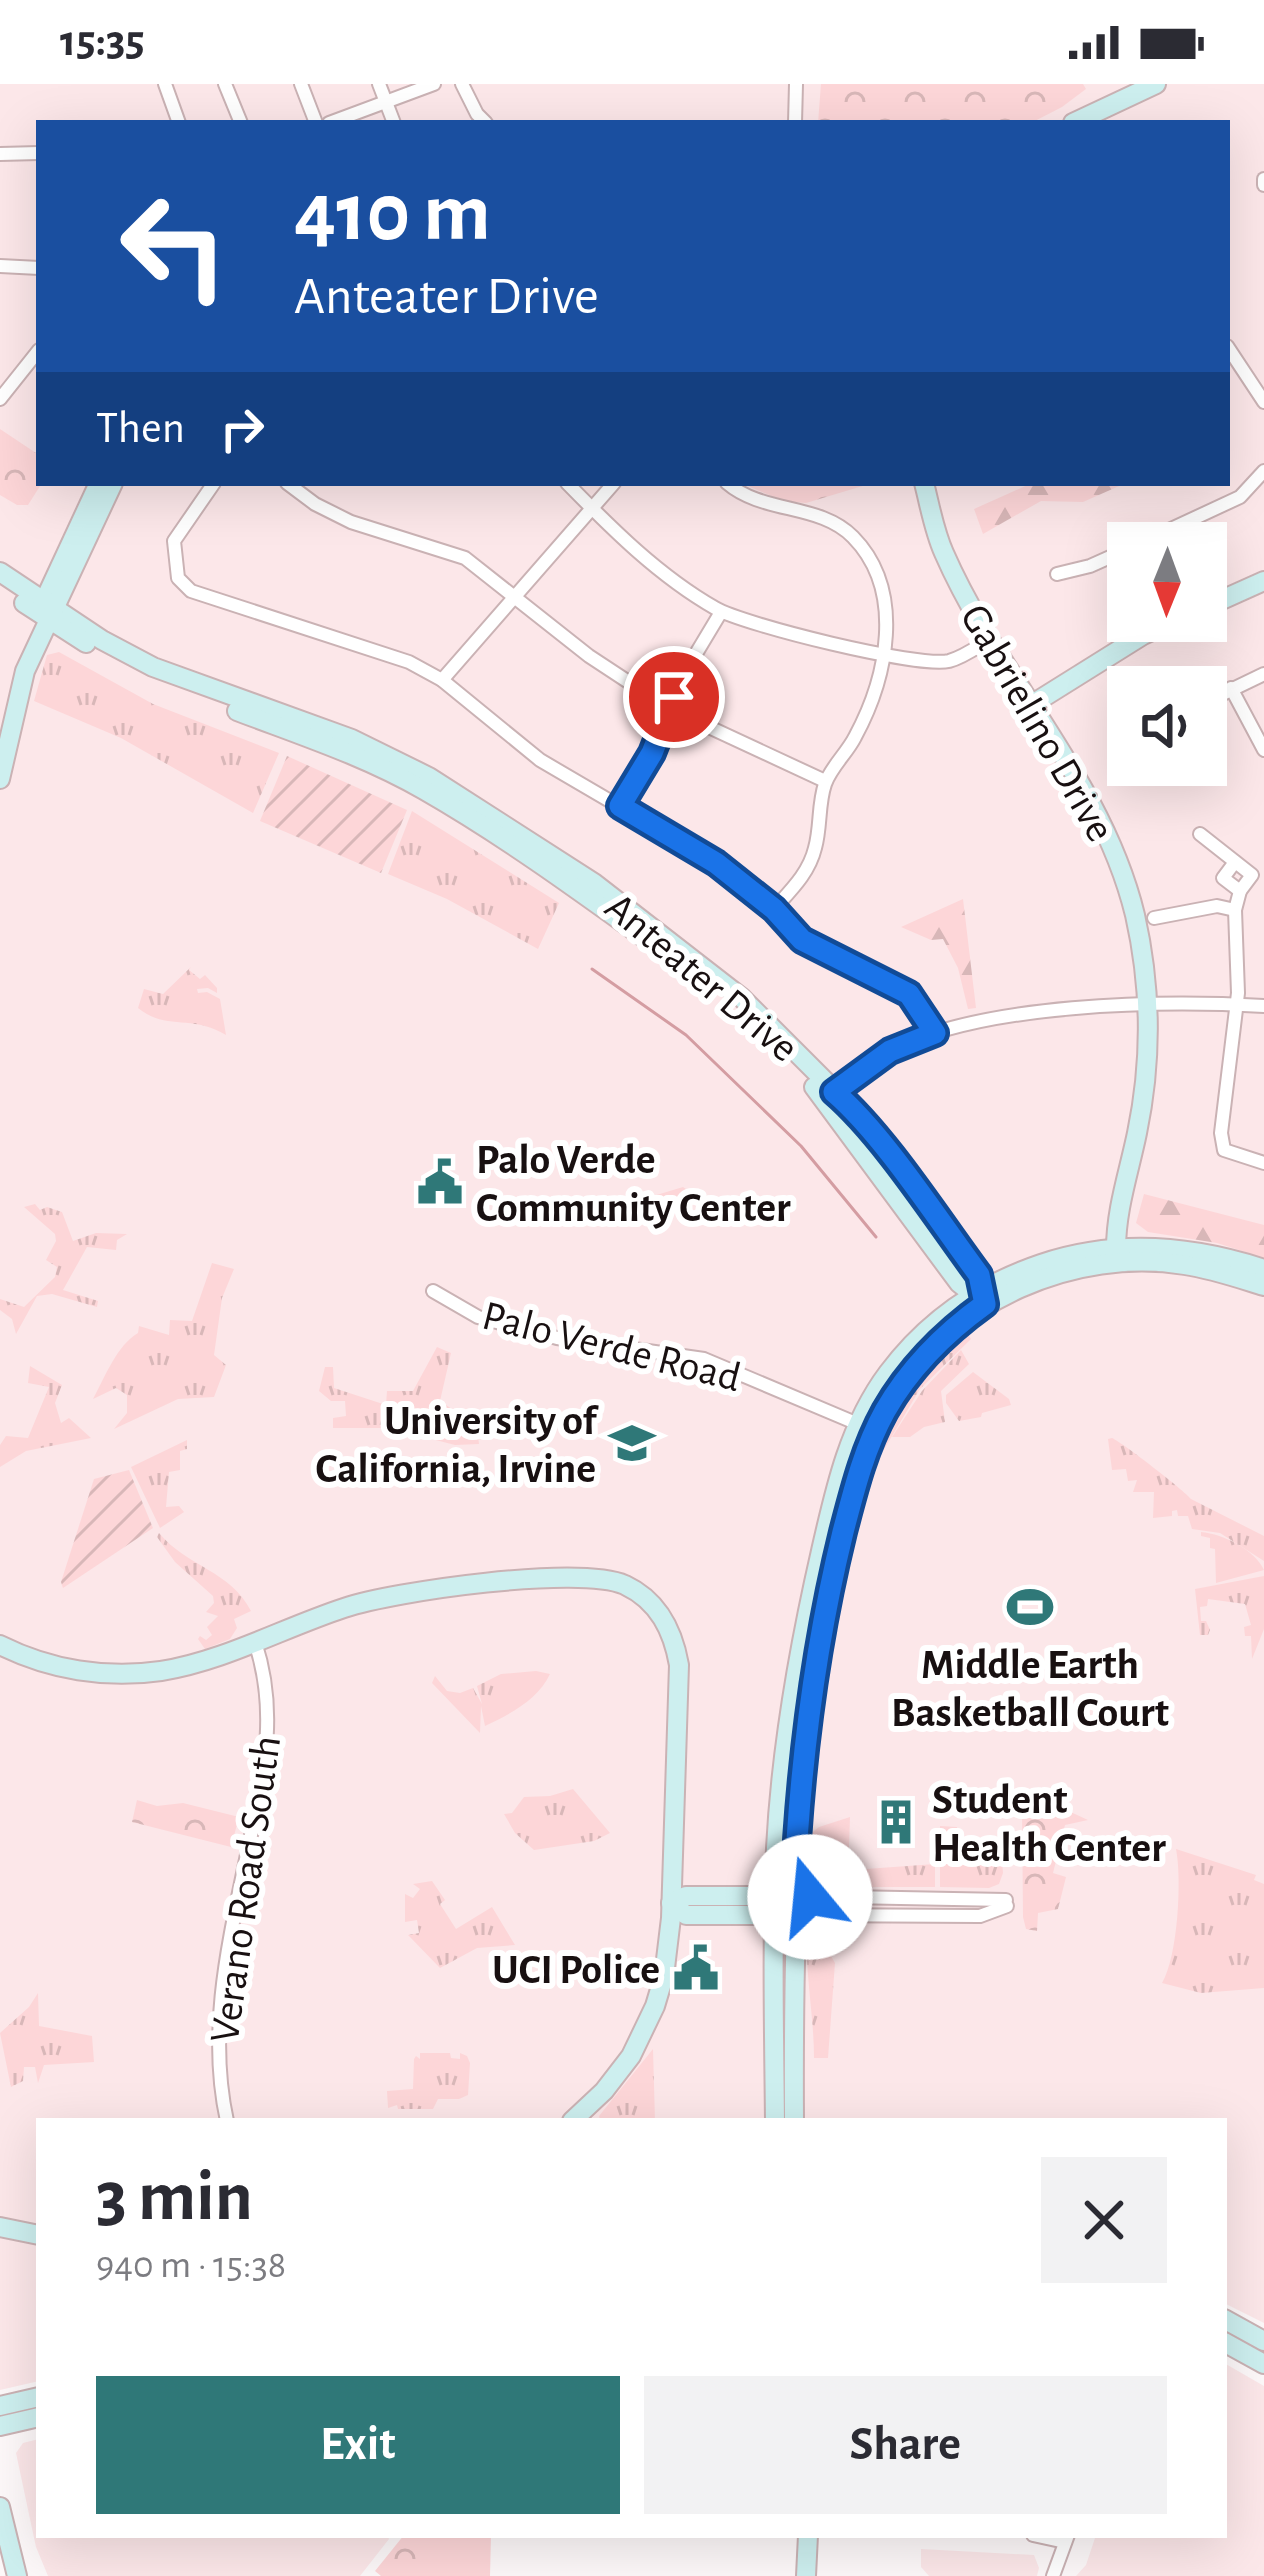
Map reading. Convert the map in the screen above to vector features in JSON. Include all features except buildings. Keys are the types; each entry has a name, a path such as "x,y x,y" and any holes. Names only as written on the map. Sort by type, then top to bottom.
{"main road":[{"path":"1078,120 1156,84"},
{"path":"0,713 98,486"},
{"path":"0,779 18,693 46,612 111,486"},
{"name":"Gabrielino Drive","path":"925,486 943,551 990,639 1108,830 1135,916 1147,1003 1144,1096 1120,1200 1116,1249"},
{"name":"Anteater Drive","path":"0,572 46,612 153,667 352,739 429,777 594,883 698,962 763,1018 830,1096"},
{"path":"1227,598 1264,581"},
{"name":"Anteater Drive","path":"0,586 170,686 378,766 425,790 708,984 830,1096 848,1104 979,1275 980,1296"},
{"path":"1031,705 1132,642"},
{"path":"581,893 595,896 680,955 698,962"},
{"path":"794,2118 778,1814 798,1671 834,1495 858,1424 887,1373 923,1334 980,1296 1057,1258 1149,1247 1204,1252 1264,1270"},
{"path":"775,2118 784,1906 820,1645 862,1464 897,1392 980,1296 1118,1263 1182,1264 1264,1286"},
{"path":"0,1645 64,1668 139,1673 185,1666 396,1594 589,1577 630,1587 652,1604 676,1644 680,1684 664,1976 642,2037 604,2091 575,2118"},
{"path":"671,1903 686,1915 784,1906"},
{"path":"0,2228 36,2234"},
{"path":"1227,2321 1264,2341"},
{"path":"1227,2344 1264,2364"},
{"path":"0,2406 36,2398"},
{"path":"0,2426 36,2418"},
{"path":"0,2507 17,2576"},
{"path":"806,2576 808,2538"}],"street":[{"path":"165,84 178,120"},
{"path":"225,84 240,120"},
{"path":"301,84 315,120"},
{"path":"379,84 393,120"},
{"path":"337,120 434,84"},
{"path":"462,84 483,120"},
{"path":"795,120 796,84"},
{"path":"0,154 36,153"},
{"path":"0,266 36,268"},
{"path":"1230,351 1264,402"},
{"path":"0,399 36,354"},
{"path":"1186,522 1240,497 1264,471"},
{"path":"212,486 174,541 175,567 183,585 409,662 442,680 540,760 716,863 774,909 802,940 909,994 935,1033"},
{"path":"291,486 350,522 465,557 589,656 668,708 825,782"},
{"path":"570,486 650,562 721,612 884,657 948,661 990,639"},
{"path":"442,680 611,486"},
{"path":"732,486 752,498 823,518 854,537 872,562 886,625 884,657 854,740 825,782 810,862 804,876 774,909"},
{"path":"1058,574 1107,558"},
{"path":"620,806 652,753 685,671 721,612"},
{"path":"1227,690 1264,674"},
{"path":"1231,688 1264,750"},
{"path":"1200,834 1252,875 1240,891 1235,910 1238,1004 1222,1142 1231,1153 1264,1163"},
{"path":"1154,918 1217,906 1235,910"},
{"path":"830,1096 890,1051 935,1033 999,1020 1147,1003 1264,1006"},
{"name":"Palo Verde Road","path":"433,1291 478,1317 557,1338 704,1359 858,1424"},
{"name":"Verano Road South","path":"227,2118 219,2066 222,1982 269,1745 266,1682 255,1642"},
{"path":"784,1906 1006,1903"},
{"path":"1053,2576 1066,2539"}],"shaded area":[{"name":"University of California, Irvine","path":"0,84 1264,84 1264,2323 1227,2304 1227,2118 36,2118 36,2382 0,2390"},
{"path":"1227,2365 1264,2386 1264,2576 1076,2576 1086,2565 1095,2538 1227,2538"},
{"path":"36,2440 36,2538 389,2539 360,2576 48,2576 36,2547 16,2453 23,2443"},
{"path":"921,2549 1034,2555 1039,2568 1037,2576 929,2576 921,2567"}],"green space":[{"path":"821,84 1083,84 1086,89 1037,120 818,120"},
{"path":"0,429 36,453 36,486 40,486 28,505 17,505 0,495"},
{"path":"748,486 863,486 806,503 783,501"},
{"path":"1025,486 1119,486 1083,502 1041,501 983,534 974,509"},
{"path":"59,652 153,704 279,753 253,813 121,738 34,701 47,655"},
{"path":"287,756 407,810 381,873 260,821"},
{"path":"412,811 559,903 538,949 447,899 388,874"},
{"path":"963,899 976,1008 968,1009 958,968 943,939 931,940 901,927"},
{"path":"191,967 200,979 205,975 217,988 217,993 197,989 220,999 226,1035 201,1025 159,1019 138,1008 144,989 163,994"},
{"path":"683,1187 695,1195 692,1207 642,1223 627,1219 626,1210 640,1200"},
{"path":"1144,1194 1264,1225 1264,1258 1217,1243 1148,1232 1136,1223"},
{"path":"35,1204 40,1210 47,1207 62,1212 73,1241 96,1233 127,1234 117,1240 116,1250 87,1247 63,1290 98,1301 97,1307 52,1294 37,1296 16,1334 12,1319 0,1310 0,1299 24,1307 55,1277 57,1267 46,1260 55,1234 24,1207"},
{"path":"212,1263 234,1269 222,1298 214,1355 226,1365 214,1397 178,1399 114,1429 127,1413 127,1395 116,1388 93,1399 112,1362 139,1326 169,1335 170,1320 192,1321"},
{"path":"967,1333 971,1339 920,1389 879,1458 849,1557 839,1621 827,1658 844,1565 866,1481 904,1405"},
{"path":"437,1347 451,1353 440,1401 461,1415 456,1427 478,1435 479,1444 455,1445 389,1428 333,1428 333,1418 346,1416 345,1401 331,1401 319,1391 325,1367 333,1367 334,1388 386,1405 387,1391 413,1391"},
{"path":"961,1350 969,1364 941,1391 945,1422 924,1427 910,1437 892,1437 922,1391"},
{"path":"30,1366 62,1385 55,1403 61,1423 69,1418 91,1438 26,1451 0,1467 0,1445 6,1436 28,1438 49,1387 28,1383"},
{"path":"973,1372 1011,1405 959,1421 946,1395"},
{"path":"1108,1439 1191,1499 1264,1536 1264,1561 1220,1533 1192,1529 1188,1516 1178,1516 1177,1510 1172,1516 1153,1518 1154,1492 1133,1492 1137,1480 1128,1481 1126,1469 1112,1470"},
{"path":"187,1440 187,1449 180,1451 180,1470 169,1472 166,1507 179,1506 184,1512 160,1528 131,1467"},
{"path":"129,1470 153,1528 63,1588 94,1479"},
{"path":"1201,1532 1238,1544 1264,1570 1216,1583 1215,1549"},
{"path":"159,1533 232,1587 251,1611 234,1619 237,1628 230,1639 205,1649 198,1639 212,1635 207,1627 218,1616 206,1612 214,1603 213,1596 175,1562 157,1537"},
{"path":"1264,1576 1264,1629 1252,1659 1251,1636 1245,1636 1244,1627 1251,1625 1245,1604 1208,1599 1207,1606 1200,1607 1201,1621 1210,1630 1200,1635 1195,1589"},
{"path":"501,1674 550,1674 531,1699 513,1711 485,1726 481,1706 480,1733 432,1683 435,1676 447,1691 473,1688 482,1704 477,1686"},
{"path":"573,1789 610,1833 594,1841 534,1850 515,1833 504,1814 512,1813 524,1797"},
{"path":"137,1800 157,1806 183,1803 239,1817 231,1847 132,1822"},
{"path":"1030,1803 1051,1803 1088,1820 1065,1825 1053,1873 1066,1877 1058,1909 1038,1913 1037,1931 1026,1929 1023,1917 1022,1810"},
{"path":"850,1817 849,1847 843,1861 851,1862 852,1870 935,1864 935,1887 861,1887 859,1882 858,1887 821,1887 807,1872 809,1835"},
{"path":"940,1826 957,1827 957,1845 968,1845 968,1854 989,1853 990,1844 1001,1846 999,1884 940,1887"},
{"path":"1176,1849 1256,1875 1254,1880 1264,1884 1264,1988 1201,1993 1162,1983 1177,1917"},
{"path":"432,1881 456,1929 492,1907 515,1945 477,1948 440,1968 408,1935 419,1933 417,1920 405,1922 405,1894 413,1898 420,1889 413,1884"},
{"path":"812,1934 840,1939 831,1956 835,1963 828,2058 814,2058 807,1955"},
{"path":"38,1993 39,2026 92,2036 94,2062 44,2065 38,2083 35,2067 24,2067 23,2081 11,2087 0,2033"},
{"path":"653,2049 655,2118 599,2116"},
{"path":"420,2053 467,2056 468,2095 438,2099 433,2109 388,2108 387,2091 413,2089 414,2059 420,2059"},
{"path":"402,2538 491,2538 490,2576 381,2576 375,2571"},
{"path":"436,2538 487,2538 487,2576 422,2576 422,2542 436,2542"}],"waterway":[{"path":"592,969 686,1035 801,1146 876,1237"}],"place":[{"name":"Palo Verde Community Center","path":"440,1182"},
{"name":"University of California, Irvine","path":"632,1443"},
{"name":"Middle Earth Basketball Court","path":"1030,1607"},
{"name":"Student Health Center","path":"896,1822"},
{"name":"UCI Police","path":"696,1968"}],"route":[{"path":"674,697 652,753 620,806 716,863 774,909 802,940 909,994 935,1033 890,1051 834,1092 916,1191 984,1288 985,1304 938,1344 897,1392 872,1437 853,1492 814,1681 799,1822 794,1896 810,1897"}]}
